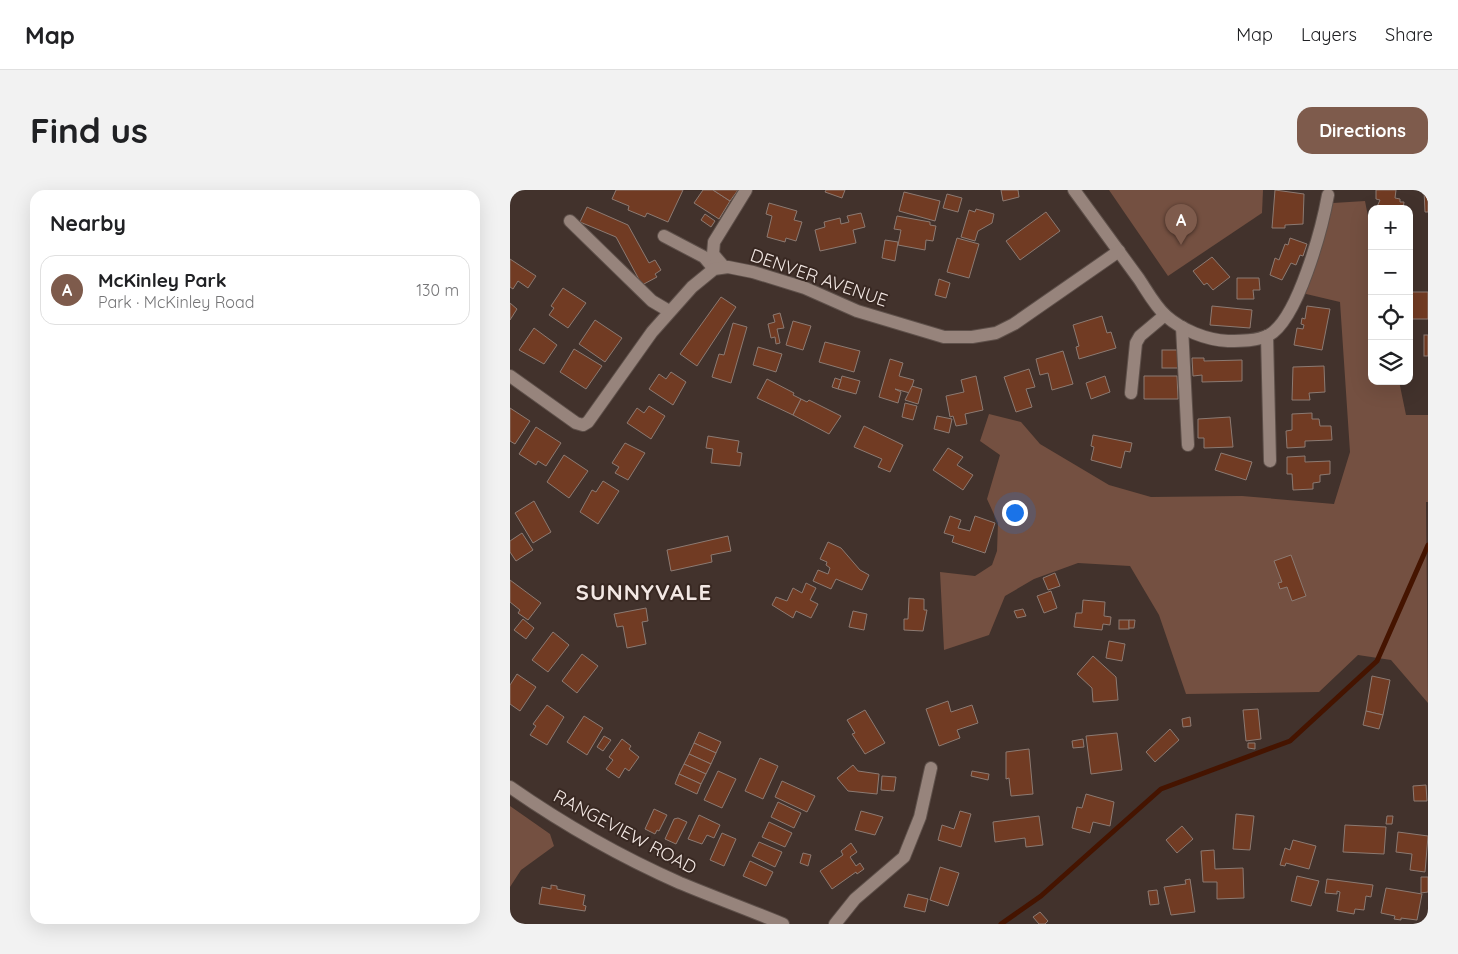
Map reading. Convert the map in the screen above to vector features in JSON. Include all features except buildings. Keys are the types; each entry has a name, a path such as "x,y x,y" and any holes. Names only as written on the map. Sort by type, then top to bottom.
{"street":[{"path":"719,268 713,254 714,242 746,190"},
{"path":"1074,190 1165,315 1182,327 1204,337 1222,341 1246,340 1267,336 1286,319 1298,294 1324,216 1328,195"},
{"path":"570,221 652,302 669,312"},
{"path":"664,236 704,257 719,268"},
{"name":"DENVER AVENUE","path":"719,268 753,272 805,288 857,311 944,337 972,338 996,333 1014,324 1118,251"},
{"path":"510,376 554,409 583,425 592,418 652,332 669,312 692,286 719,268"},
{"path":"1131,393 1133,352 1136,343 1140,336 1165,315"},
{"path":"1182,327 1188,445"},
{"path":"1267,336 1270,461"},
{"path":"835,924 855,899 904,856 920,817 931,768"},
{"name":"RANGEVIEW ROAD","path":"510,788 632,860 680,882 783,924"}],"shaded area":[{"path":"1109,190 1263,190 1262,213 1168,276"},
{"path":"1365,201 1368,216 1368,385 1400,385 1406,415 1428,415 1428,502 1426,502 1428,703 1391,660 1358,655 1319,692 1186,694 1159,615 1130,566 1078,563 1034,579 1005,596 989,635 944,650 940,572 975,576 992,565 997,551 998,523 987,499 1000,455 980,441 989,414 1021,422 1040,444 1109,485 1151,497 1242,496 1334,504 1350,452 1340,302 1302,293 1333,203"},
{"path":"510,806 550,834 554,846 521,870 510,887"}],"waterway":[{"path":"1001,924 1041,896 1161,789 1290,741 1377,661 1428,545"}],"place":[{"name":"McKinley Park","path":"1181,245"}],"district":[{"name":"SUNNYVALE","path":"644,592"}]}
